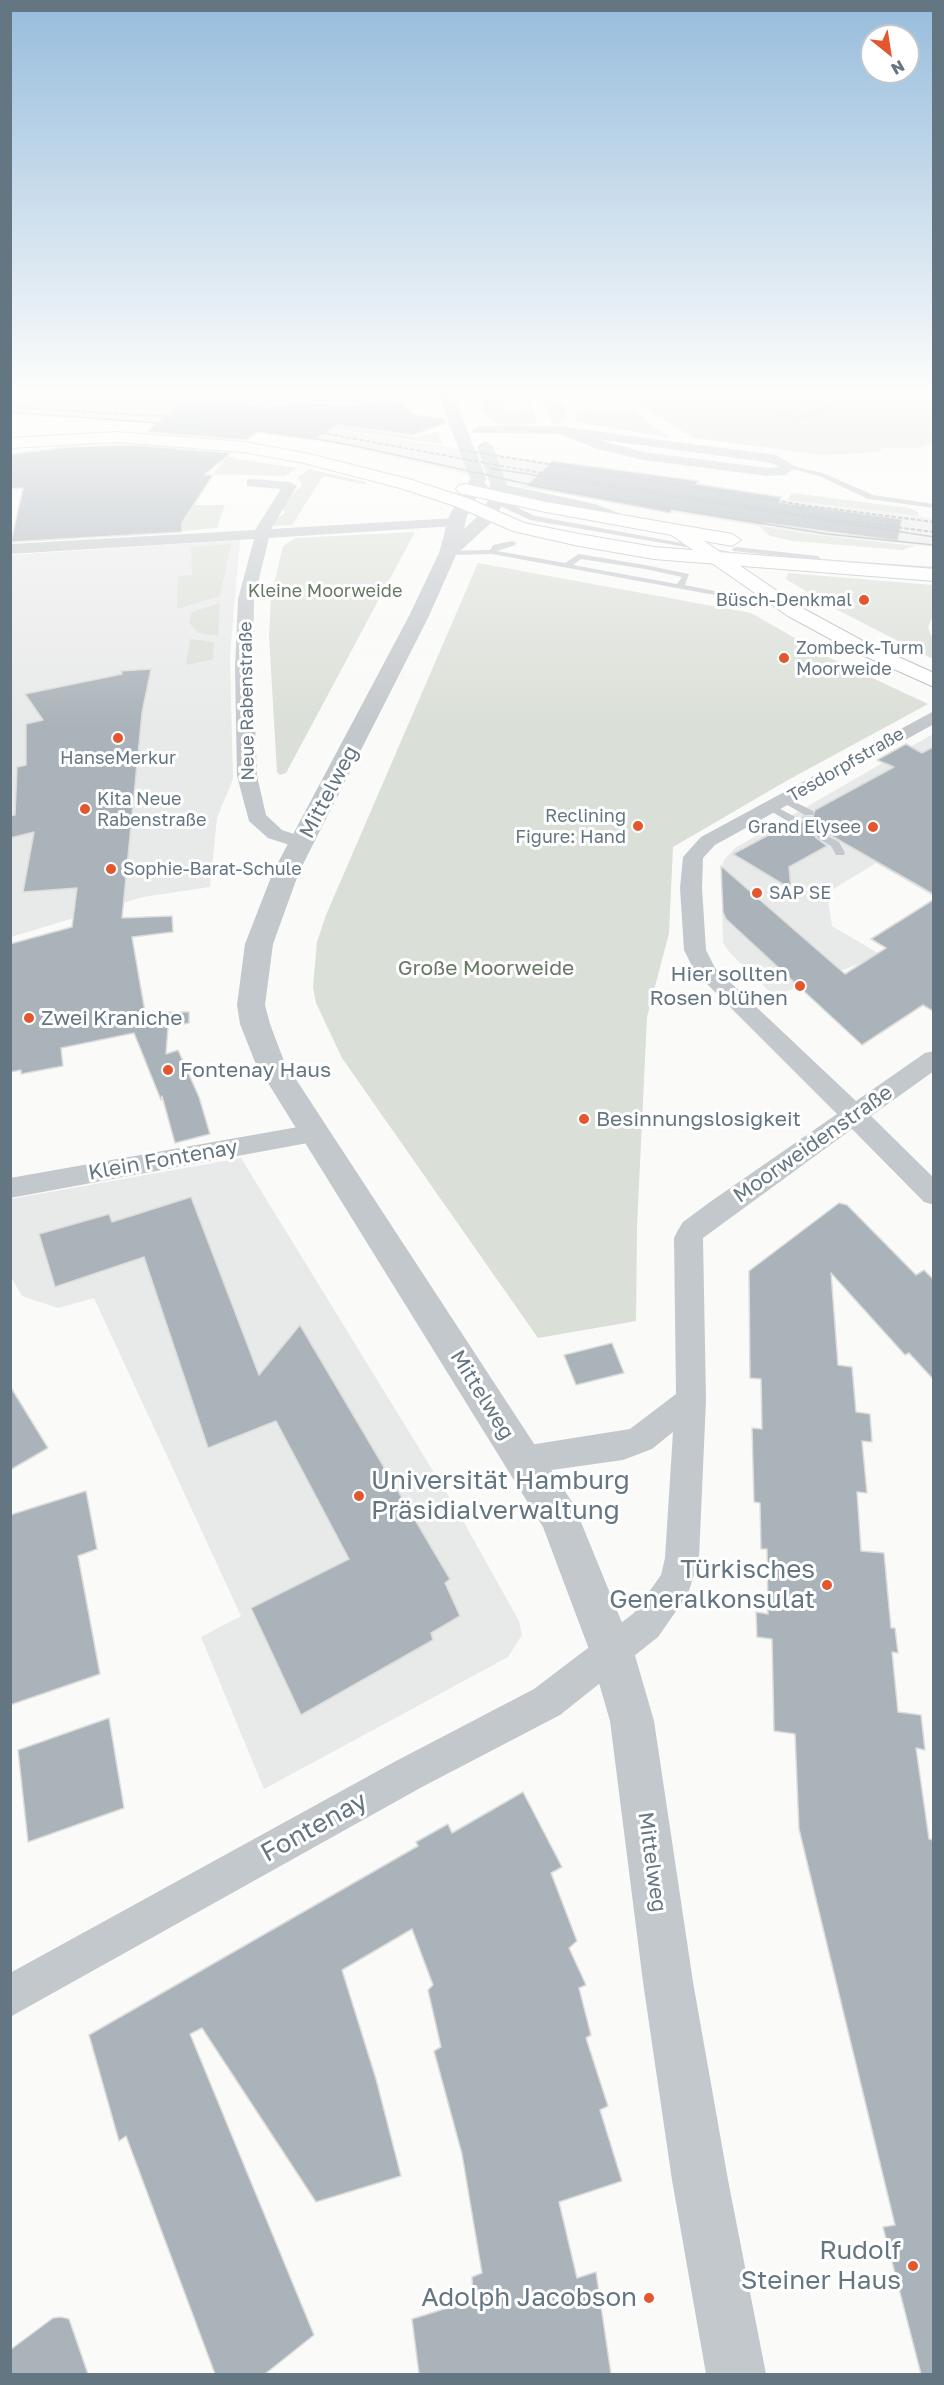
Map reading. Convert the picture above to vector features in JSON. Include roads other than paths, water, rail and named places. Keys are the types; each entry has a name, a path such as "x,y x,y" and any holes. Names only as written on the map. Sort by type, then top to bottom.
{"main road":[{"path":"496,505 519,527 654,553 704,569 769,603 795,612"},
{"path":"618,519 712,548 767,557 933,575"},
{"path":"673,536 712,548 795,612 856,645 933,681"},
{"path":"654,553 712,548 789,549 933,562"}],"street":[{"name":"Neue Rabenstraße","path":"278,505 261,533 246,599 244,667 247,776 256,817 275,834 302,843"},
{"name":"Mittelweg","path":"448,553 455,522 475,505"},
{"name":"Mittelweg","path":"480,505 448,553 419,616 272,906 259,944 251,1005 255,1024 270,1062 560,1518 612,1652 632,1722 670,1994 700,2180 736,2374"},
{"path":"566,505 589,508 618,519"},
{"path":"10,549 455,522"},
{"name":"Tesdorpfstraße","path":"933,716 708,841 693,857 692,921 695,950 706,972 793,1054 933,1195"},
{"name":"Moorweidenstraße","path":"691,1400 688,1238 693,1230 933,1059"},
{"name":"Klein Fontenay","path":"10,1188 315,1133"},
{"path":"523,1460 623,1446 640,1439 691,1400"},
{"path":"612,1652 646,1625 676,1582 682,1558 691,1400"},
{"name":"Fontenay","path":"10,1996 409,1774 547,1702 612,1652"}],"lane":[{"path":"506,505 533,518 673,536"},
{"path":"712,548 796,559"},
{"path":"448,553 503,550 568,566 769,603"},
{"path":"568,566 575,557 583,556 684,574 686,576 680,586"},
{"path":"767,557 845,561"},
{"path":"767,557 933,569"},
{"path":"778,804 809,813"},
{"path":"778,804 795,821"},
{"path":"822,837 835,844 840,853"}],"tram line":[{"path":"651,505 827,534 934,545"},
{"path":"730,505 934,537"}],"railway":[{"path":"745,505 934,532"},
{"path":"805,505 934,522"}],"place":[{"name":"Büsch-Denkmal","path":"864,600"},
{"name":"Zombeck-Turm Moorweide","path":"784,658"},
{"name":"HanseMerkur","path":"118,738"},
{"name":"Kita Neue Rabenstraße","path":"85,809"},
{"name":"Reclining Figure: Hand","path":"638,826"},
{"name":"Grand Elysee","path":"873,827"},
{"name":"Sophie-Barat-Schule","path":"111,869"},
{"name":"SAP SE","path":"757,893"},
{"name":"Hier sollten Rosen blühen","path":"800,986"},
{"name":"Zwei Kraniche","path":"29,1018"},
{"name":"Fontenay Haus","path":"168,1070"},
{"name":"Besinnungslosigkeit","path":"584,1119"},
{"name":"Universität Hamburg Präsidialverwaltung","path":"359,1496"},
{"name":"Türkisches Generalkonsulat","path":"827,1585"},
{"name":"Rudolf Steiner Haus","path":"913,2266"},
{"name":"Adolph Jacobson","path":"649,2298"}],"park label":[{"name":"Kleine Moorweide","path":"325,591"},
{"name":"Große Moorweide","path":"486,968"}]}
